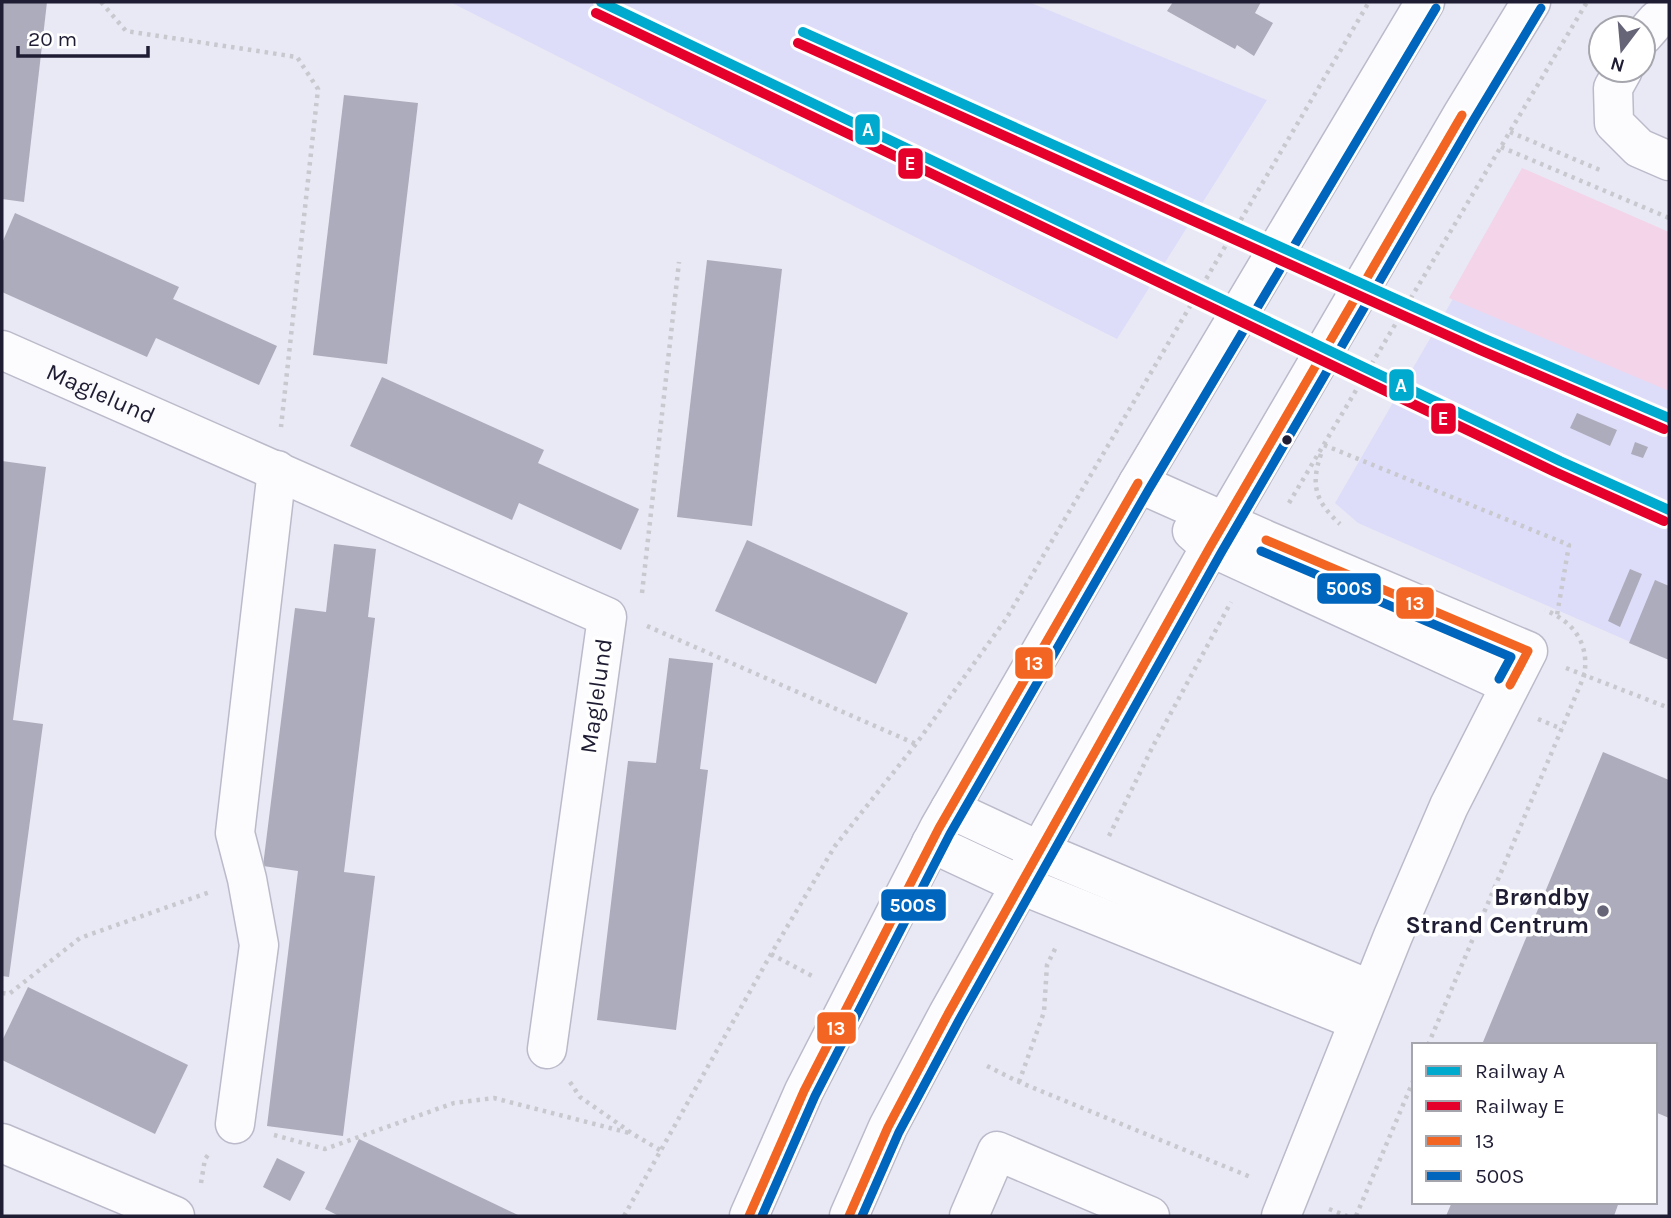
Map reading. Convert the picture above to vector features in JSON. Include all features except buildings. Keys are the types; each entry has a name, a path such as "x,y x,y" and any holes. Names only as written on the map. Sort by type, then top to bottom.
{"street":[{"path":"749,1216 804,1091 931,843 1138,483 1425,2"},
{"path":"849,1216 888,1127 948,1014 1218,535 1462,115 1531,2"},
{"path":"1615,84 1614,123 1639,148 1669,161"},
{"name":"Maglelund","path":"2,350 623,620 547,1049"},
{"path":"235,1124 259,945 247,879 234,833 277,470"},
{"path":"1138,483 1218,535 1258,553 1528,651 1449,806 1364,1005 1285,1205"},
{"path":"950,809 1040,852 1083,890"},
{"path":"931,843 1021,885 1083,890 1364,1005"},
{"path":"2,1143 187,1205"},
{"path":"969,1216 997,1151 1150,1216"}],"path":[{"path":"101,2 126,31 297,57 318,89 277,470"},
{"path":"624,1216 835,846 916,744 1006,619 1369,2"},
{"path":"1019,1082 1044,1012 1047,965 1153,746 1258,553 1587,2"},
{"path":"1510,132 1608,173"},
{"path":"1502,147 1669,218"},
{"path":"679,262 623,620 916,744"},
{"path":"1324,445 1317,465 1317,496 1328,512 1350,528"},
{"path":"1324,445 1569,545 1557,615"},
{"path":"1429,1043 1584,676 1585,656 1582,641 1574,629 1557,615 1545,610"},
{"path":"1584,676 1669,708"},
{"path":"2,993 9,994 80,938 247,879"},
{"path":"771,954 814,977"},
{"path":"547,1049 580,1097 660,1150"},
{"path":"987,1066 1285,1205 1348,1216"},
{"path":"1356,1216 1412,1084"},
{"path":"187,1205 205,1159 235,1124 325,1149 454,1103 494,1098 633,1134"}],"shaded area":[{"path":"450,2 1029,2 1267,100 1117,339"},
{"path":"1522,168 1669,232 1669,391 1449,298"},
{"path":"1525,174 1669,234 1669,659 1358,523 1335,503"}],"rail line":[{"name":"A","path":"601,2 1560,461 1669,510"},
{"name":"E","path":"596,13 1555,472 1664,521"},
{"name":"A","path":"803,32 1485,339 1669,418"},
{"name":"E","path":"798,43 1480,350 1664,429"}],"transit line":[{"name":"500S","path":"762,1216 815,1096 950,834 1149,489 1436,8"},
{"name":"500S","path":"862,1216 899,1132 959,1020 1221,553 1541,8"},
{"name":"13","path":"849,1216 888,1127 948,1014 1210,547 1462,115"},
{"name":"13","path":"749,1216 804,1091 939,828 1138,483"},
{"name":"13","path":"1266,540 1528,651 1510,685"},
{"name":"500S","path":"1261,551 1511,657 1499,679"}],"place":[{"name":"Brøndby Strand Centrum","path":"1603,911"}]}
